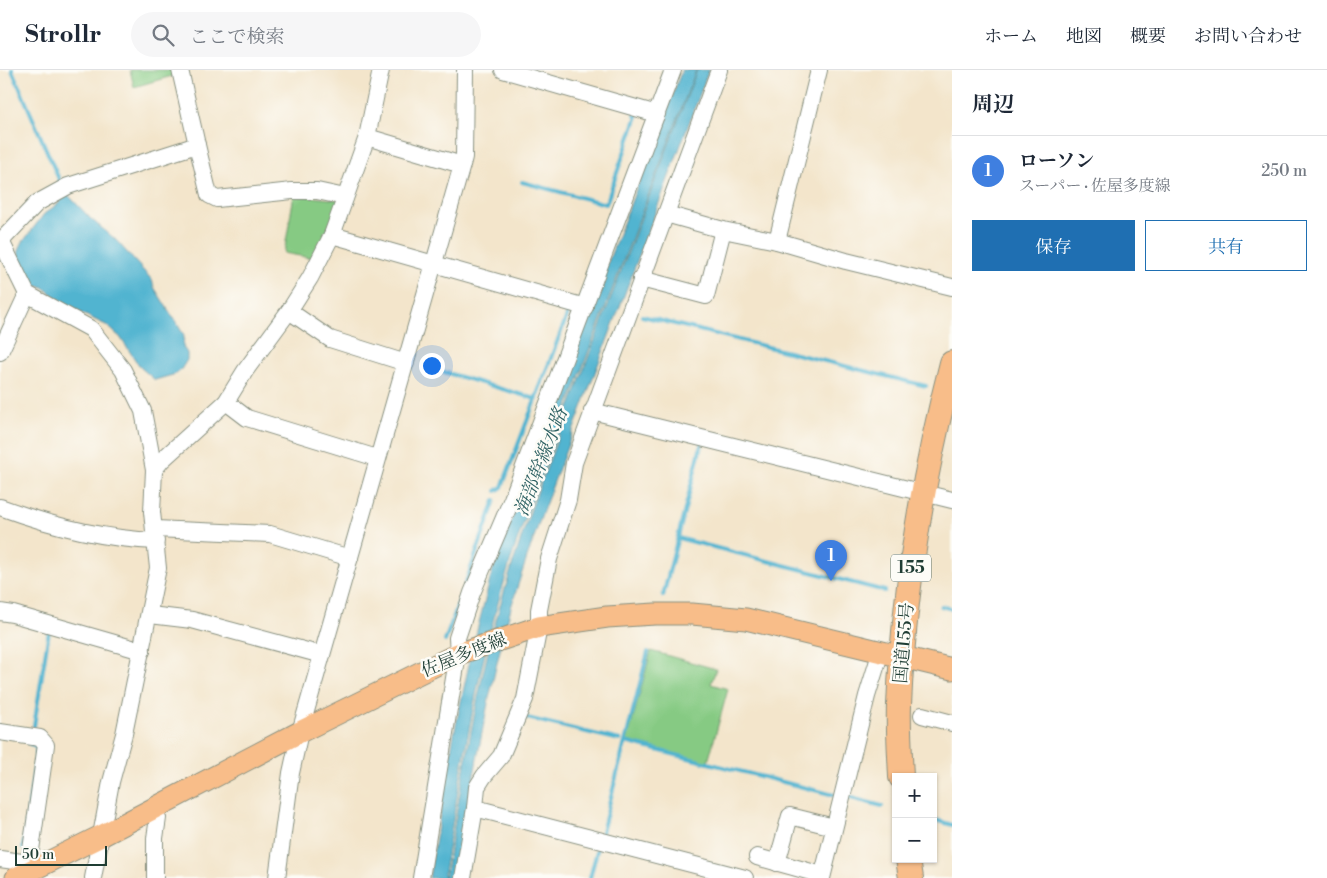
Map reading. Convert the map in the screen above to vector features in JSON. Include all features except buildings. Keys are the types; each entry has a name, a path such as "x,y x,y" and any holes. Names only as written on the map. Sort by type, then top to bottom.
{"highway":[{"name":"国道155号","path":"900,773 899,706 892,654 913,552 935,428 952,364"},
{"path":"909,863 911,878"}],"main road":[{"name":"佐屋多度線","path":"25,873 101,836 300,732 458,654 530,629 607,617 692,614 746,619 952,669"}],"street":[{"path":"180,70 208,195 217,199 292,191 317,191 345,197"},
{"path":"154,470 162,460 226,402 290,311 310,278 332,234 366,137 382,70"},
{"path":"277,878 291,774 300,732 464,157 465,70"},
{"path":"503,70 657,114"},
{"path":"421,878 458,654 457,638 472,593 512,499 673,70"},
{"path":"464,878 477,787 501,756 525,699 530,629 539,610 550,559 568,500 574,463 719,70"},
{"path":"777,241 819,70"},
{"path":"366,137 462,165"},
{"path":"93,878 111,782 124,734 150,615 158,568 152,512 154,470 143,411 123,370 91,328 27,294 0,241 37,203 63,188 197,145"},
{"path":"666,214 952,287"},
{"path":"641,280 706,296 723,230"},
{"path":"332,234 585,307"},
{"path":"0,352 27,294"},
{"path":"290,311 330,339 406,363"},
{"path":"226,402 248,418 377,458"},
{"path":"592,411 952,500"},
{"path":"0,507 80,530 138,540 155,535 270,534 350,558"},
{"path":"0,612 13,614 142,651"},
{"path":"150,615 192,620 322,655"},
{"path":"757,857 822,877 867,696 892,654"},
{"path":"922,715 952,723"},
{"path":"0,732 40,738 46,745 25,873 0,859"},
{"path":"155,808 158,818 155,838 155,878"},
{"path":"475,808 745,878"},
{"path":"777,863 790,816 834,827"}],"green space":[{"path":"130,70 178,70 179,74 134,87"},
{"path":"294,195 340,200 316,259 284,253"},
{"path":"651,651 716,669 711,684 728,689 708,762 627,741"}],"water":[{"name":"海部幹線水路","path":"682,70 696,70 512,557 486,648 443,878 429,878 454,734 472,650 492,572"},
{"path":"697,70 709,70 543,511 516,590 489,698 456,878 445,878 477,702 490,643 509,576 531,509"},
{"path":"67,191 69,196 91,219 115,239 152,280 154,287 184,335 183,347 187,353 187,360 176,374 155,380 140,367 120,337 106,325 62,304 44,287 36,286 21,266 18,255 22,243 44,214 59,203"}],"waterway":[{"path":"12,70 61,184"},
{"path":"522,182 606,204 637,116 635,115"},
{"path":"496,491 502,487 568,313"},
{"path":"642,316 926,386"},
{"path":"437,370 536,399"},
{"path":"663,596 702,442"},
{"path":"465,585 495,500"},
{"path":"678,538 885,591"},
{"path":"445,641 461,596"},
{"path":"941,606 952,609"},
{"path":"34,726 49,631"},
{"path":"601,836 648,652"},
{"path":"527,718 620,740"},
{"path":"625,742 838,796"},
{"path":"23,848 37,748 29,743"},
{"path":"847,797 882,806"},
{"path":"937,820 952,825"},
{"path":"590,878 599,843"}],"place":[{"name":"ローソン","path":"831,581"}]}
